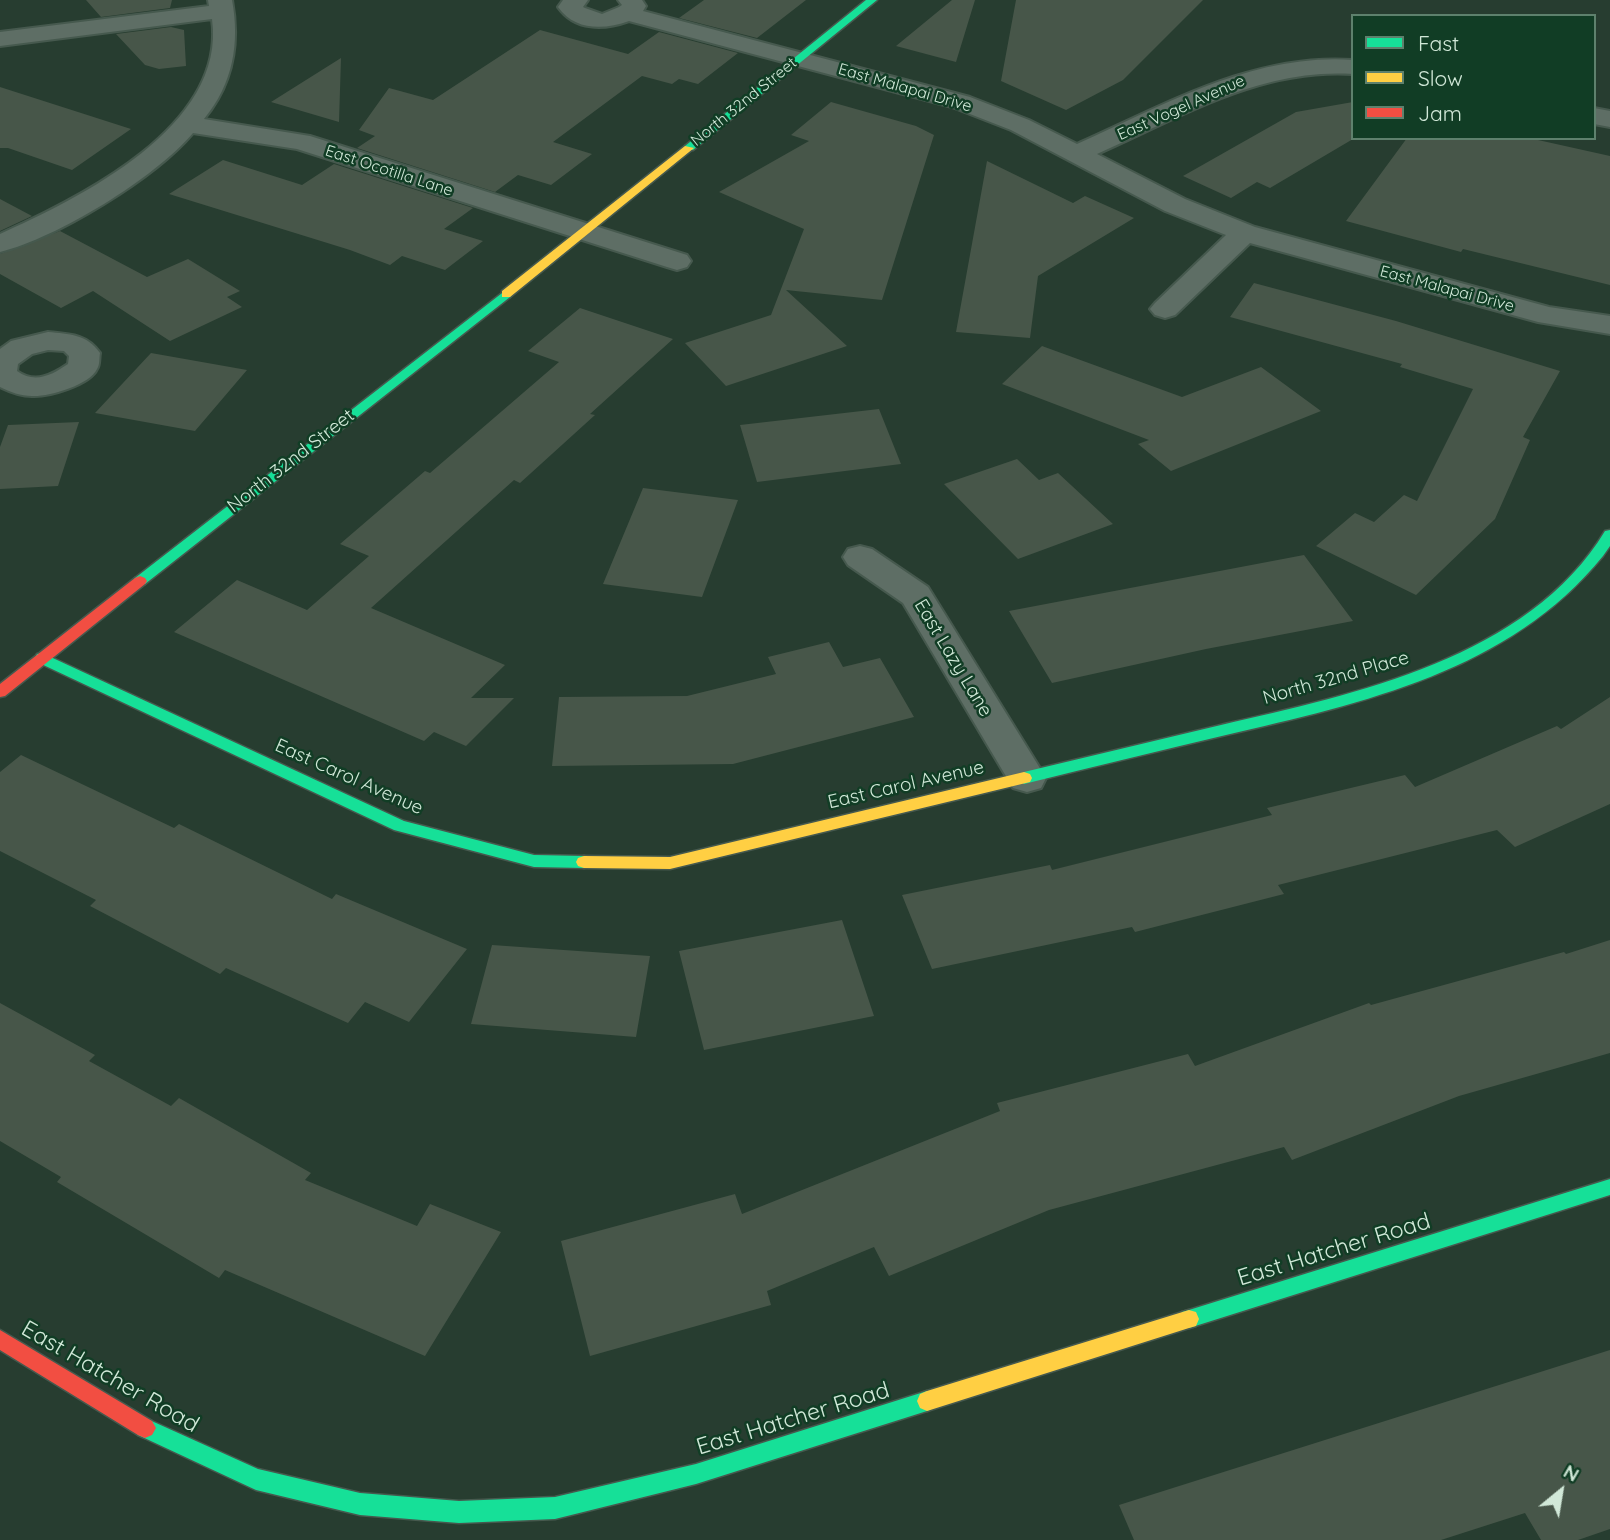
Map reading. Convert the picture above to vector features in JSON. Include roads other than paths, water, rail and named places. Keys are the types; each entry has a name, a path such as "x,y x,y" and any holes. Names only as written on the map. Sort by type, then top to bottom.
{"street":[{"name":"East Malapai Drive","path":"576,0 570,7 576,15 591,20 611,20 629,7 797,59 961,102 1020,125 1175,205 1244,233 1506,306 1548,316 1610,325"},
{"name":"North 32nd Street","path":"0,692 585,233 872,0"},
{"path":"0,38 221,6 225,37 217,69 205,99 188,124 140,168 92,200 0,244"},
{"path":"1269,48 1289,67"},
{"name":"East Vogel Avenue","path":"1076,155 1246,79 1289,67 1329,64 1351,67"},
{"name":"East Ocotilla Lane","path":"188,124 301,142 585,233"},
{"path":"585,233 677,261"},
{"path":"1165,309 1244,233"},
{"name":"North 32nd Place","path":"1027,778 1356,698 1459,664 1514,634 1555,602 1610,534"},
{"name":"East Lazy Lane","path":"860,557 916,595 1027,778"},
{"name":"East Carol Avenue","path":"42,659 400,826 534,861 670,863 1027,778"},
{"name":"East Hatcher Road","path":"0,1339 161,1437 256,1479 360,1504 459,1512 555,1508 696,1474 1610,1187"}]}
